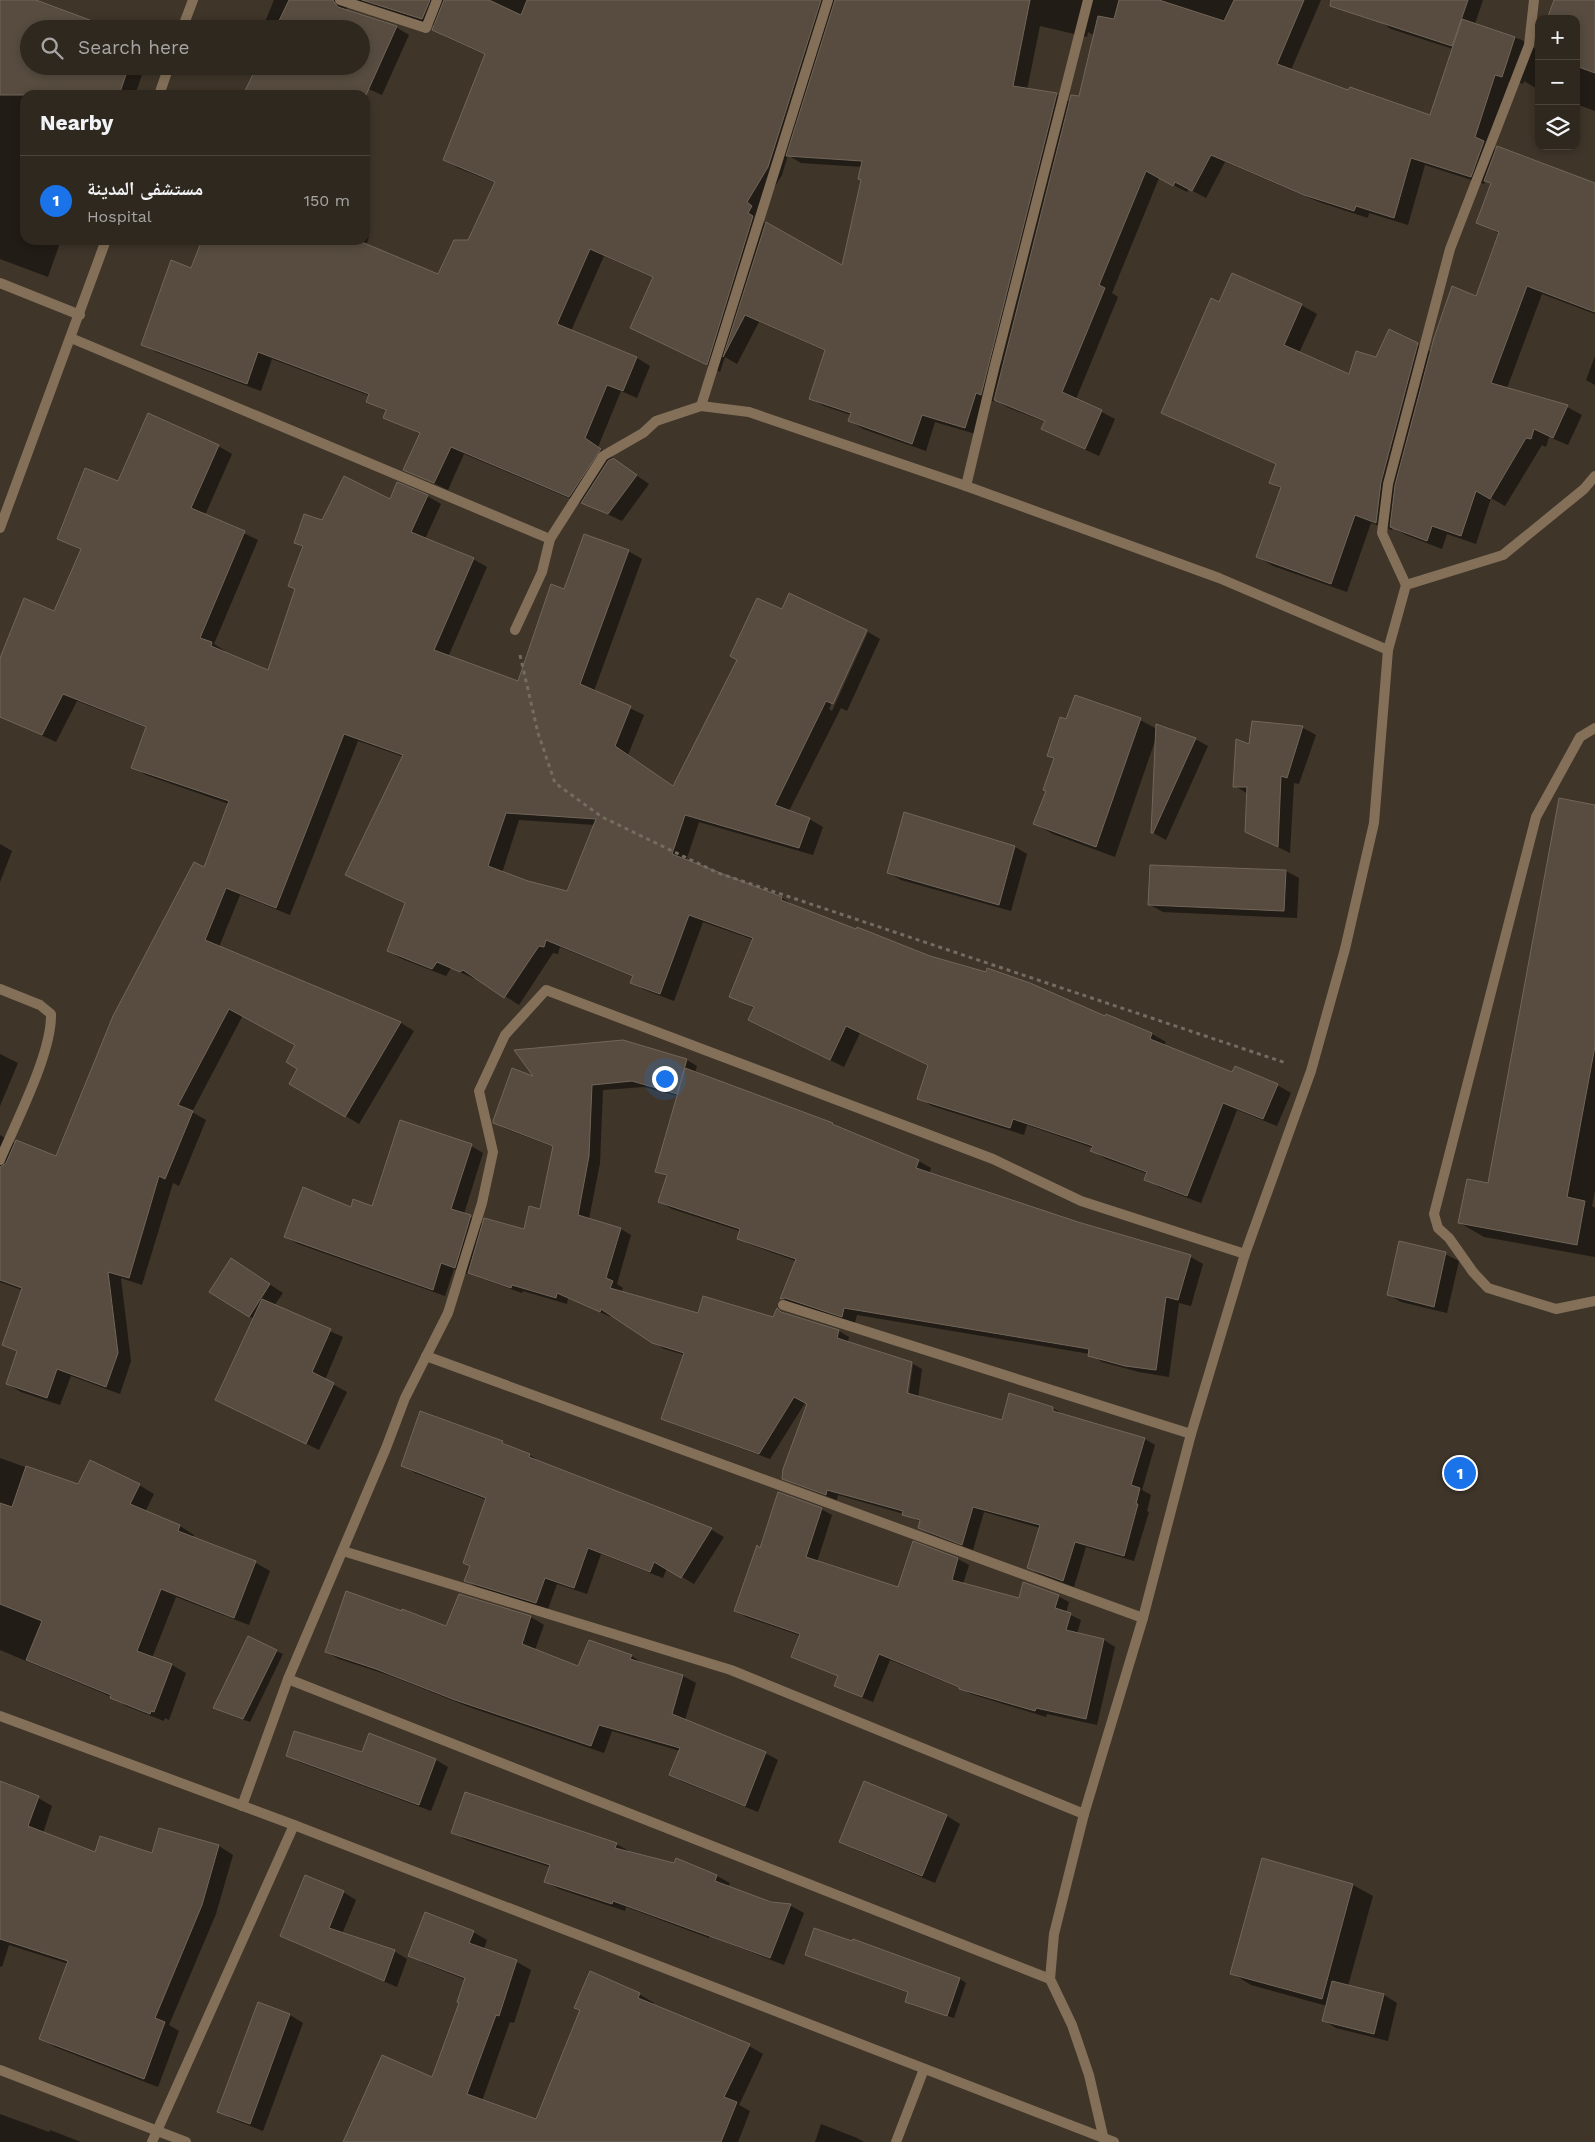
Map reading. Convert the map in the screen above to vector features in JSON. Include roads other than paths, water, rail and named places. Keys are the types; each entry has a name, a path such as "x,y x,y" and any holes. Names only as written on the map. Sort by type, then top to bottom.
{"street":[{"path":"340,0 426,28 437,0"},
{"path":"701,406 828,0"},
{"path":"966,486 1088,0"},
{"path":"1109,2141 1072,2025 1050,1979 1054,1934 1084,1814 1143,1618 1191,1434 1246,1254 1311,1070 1345,949 1374,823 1388,650 1406,585 1382,533 1388,484 1450,250 1529,45 1534,0"},
{"path":"185,20 190,1"},
{"path":"160,90 166,75"},
{"path":"0,528 104,245"},
{"path":"0,284 80,315"},
{"path":"71,338 550,539"},
{"path":"515,630 542,572 550,539 603,456 643,433 656,421 701,406 749,412 966,486 1218,578 1388,650"},
{"path":"1406,585 1503,555 1584,488 1595,476"},
{"path":"1595,728 1580,737 1536,817 1434,1214 1438,1228 1449,1238 1473,1272 1488,1288 1556,1310 1595,1301"},
{"path":"0,989 40,1005 51,1014 51,1029 40,1064 0,1160"},
{"path":"242,1806 288,1679 386,1448 405,1398 448,1313 482,1203 493,1152 480,1091 505,1036 546,990 993,1159 1081,1201 1246,1254"},
{"path":"783,1305 1191,1434"},
{"path":"426,1356 1143,1618"},
{"path":"343,1551 731,1670 1084,1814"},
{"path":"288,1679 1050,1979"},
{"path":"0,1716 294,1825 1109,2141"},
{"path":"152,2142 294,1825"},
{"path":"896,2142 924,2069"},
{"path":"0,2070 186,2142"}],"place":[{"name":"مستشفى المدينة","path":"1460,1473"}]}
